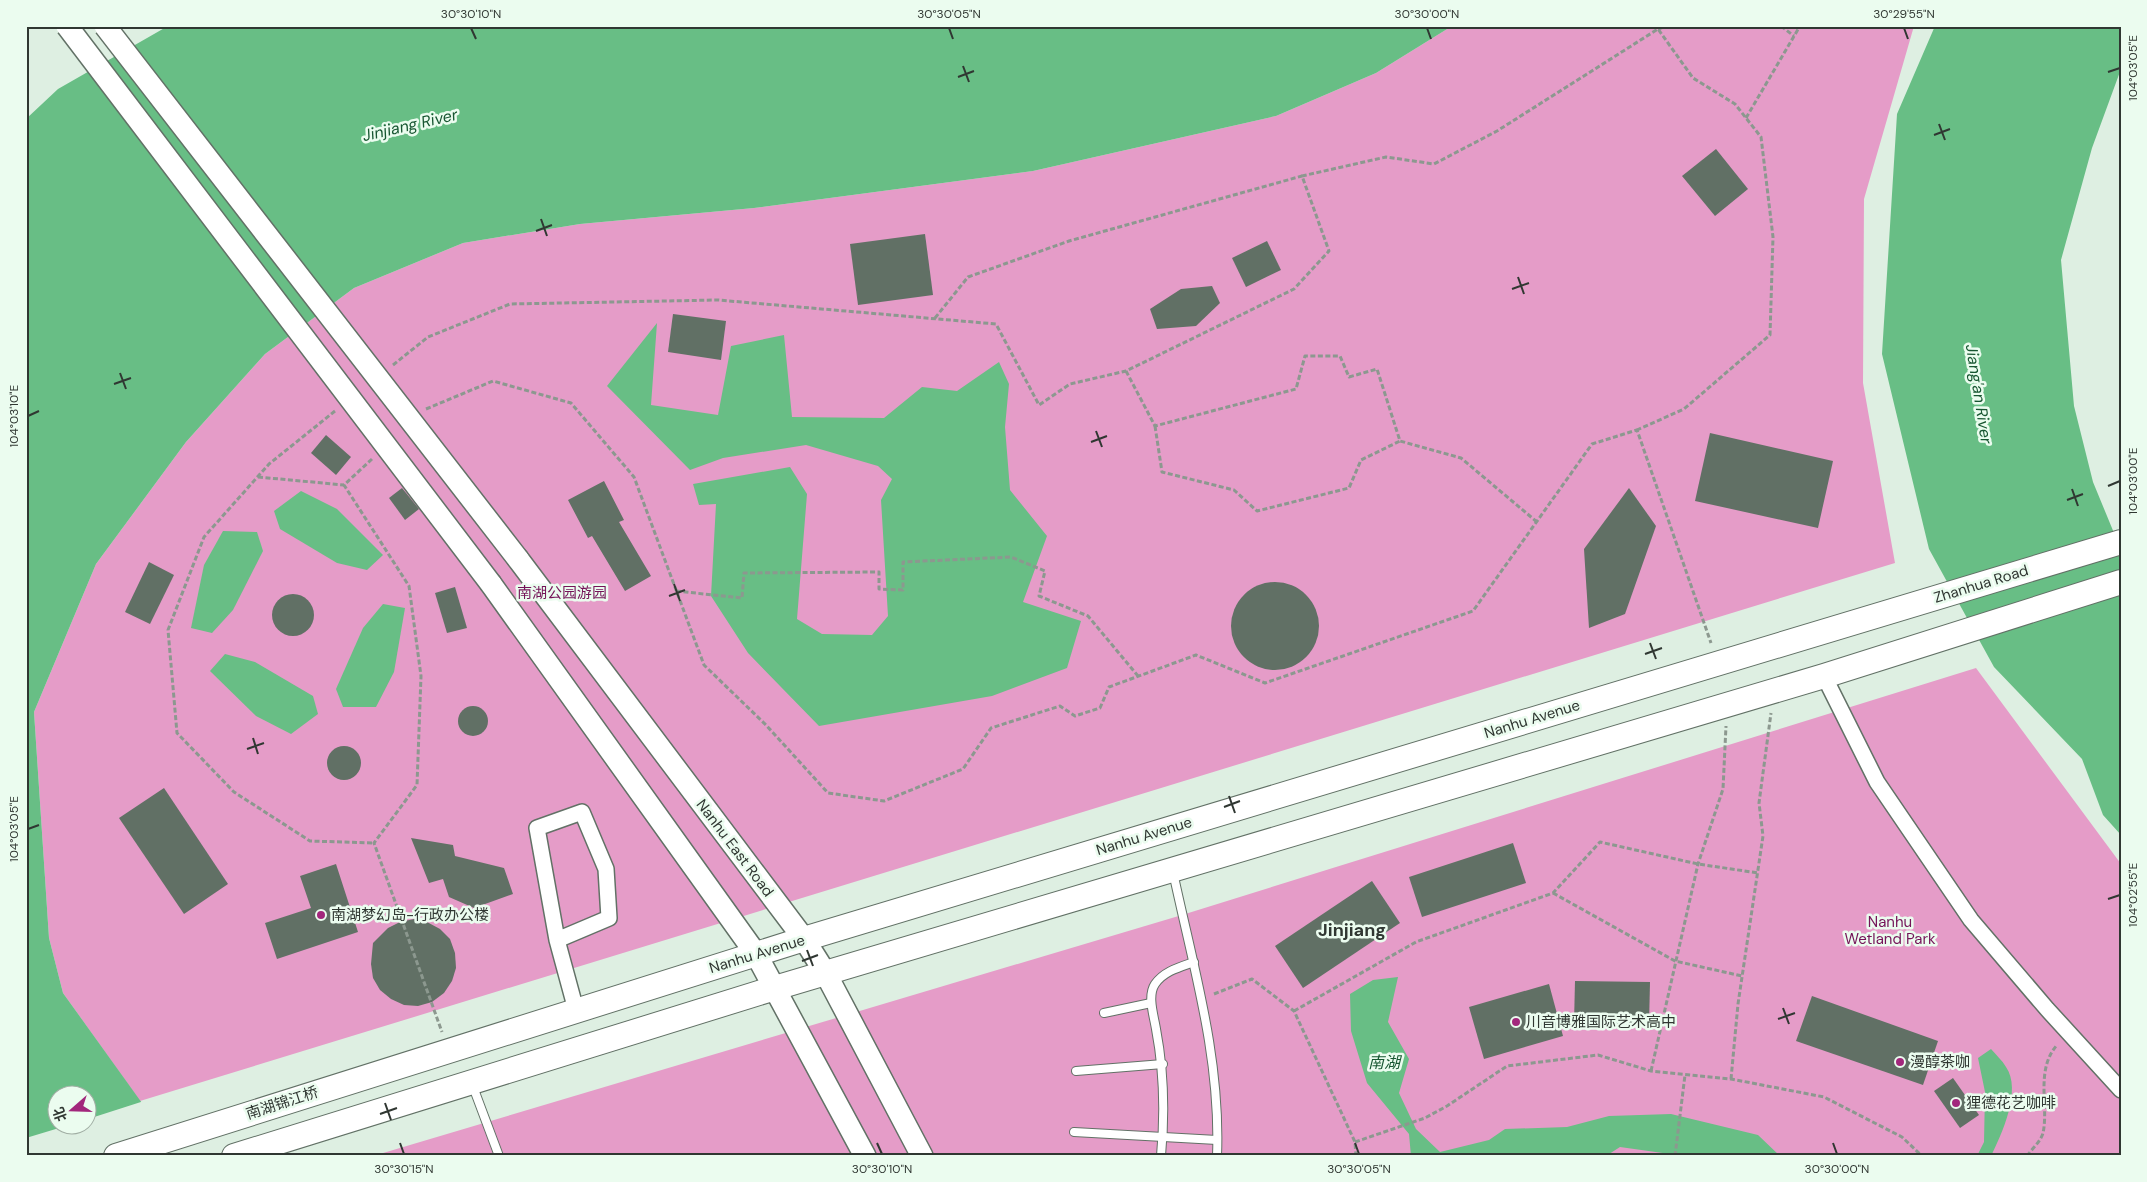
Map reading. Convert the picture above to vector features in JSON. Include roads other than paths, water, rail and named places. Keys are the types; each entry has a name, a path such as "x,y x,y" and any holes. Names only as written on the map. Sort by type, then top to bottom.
{"main road":[{"path":"67,26 491,584 756,954 865,1156"},
{"name":"Nanhu East Road","path":"105,26 518,559 804,939 826,974 922,1156"},
{"name":"Zhanhua Road","path":"1840,627 2121,542"},
{"path":"234,1156 775,988 1824,676 2121,582"},
{"name":"Nanhu Avenue","path":"449,1050 804,939 1718,662 1840,627"},
{"name":"南湖锦江桥","path":"116,1156 449,1050"}],"street":[{"path":"1824,676 1877,782 1971,920 2121,1090"},
{"path":"557,940 609,918 606,869 582,812 537,828 557,940 576,1010"}],"lane":[{"path":"1173,870 1203,998 1216,1089 1216,1156"},
{"path":"1161,1156 1163,1137 1162,1064 1151,1003 1154,985 1164,974 1194,962"},
{"path":"1104,1013 1151,1003"},
{"path":"1076,1071 1162,1064"},
{"path":"472,1082 499,1156"},
{"path":"1074,1132 1217,1140"}],"water":[{"name":"Jinjiang River","path":"168,26 1452,26 1376,73 1276,116 1033,171 754,208 580,224 463,243 354,288 265,354 186,442 96,564 34,712 49,938 63,993 180,1156 26,1156 26,119 58,89"},
{"name":"Jiang'an River","path":"1935,26 2121,26 2121,69 2092,148 2061,260 2074,406 2093,482 2121,550 2121,835 2103,815 2082,759 1994,667 1929,549 1882,354 1897,114"},
{"path":"657,323 651,405 718,415 731,346 784,335 792,417 884,418 922,387 957,391 999,362 1009,384 1005,427 1010,490 1047,536 1023,602 1081,621 1067,668 992,696 819,726 748,653 711,596 716,504 699,505 693,484 790,467 807,494 797,619 822,634 872,635 888,616 881,500 892,479 878,466 806,445 723,458 690,470 607,386"},
{"path":"301,491 337,509 383,555 367,570 337,563 280,529 274,511"},
{"path":"223,531 257,532 263,551 233,610 212,633 191,628 204,565"},
{"path":"383,604 405,608 394,672 376,707 343,707 336,689 363,628"},
{"path":"225,654 255,662 313,696 318,714 291,734 256,716 210,671"},
{"name":"南湖","path":"1398,977 1388,1022 1409,1059 1399,1093 1416,1129 1440,1152 1489,1140 1505,1129 1567,1127 1609,1116 1671,1114 1758,1135 1780,1156 1684,1156 1620,1147 1606,1156 1411,1156 1409,1134 1367,1083 1351,1031 1350,994 1373,980"},
{"path":"1991,1049 2004,1064 2010,1077 2011,1099 2005,1124 1991,1156 1977,1156 1984,1142 1985,1092 1978,1058"}],"place":[{"name":"南湖梦幻岛-行政办公楼","path":"321,915"},
{"name":"川音博雅国际艺术高中","path":"1516,1022"},
{"name":"漫醇茶咖","path":"1900,1062"},
{"name":"狸德花艺咖啡","path":"1956,1103"}],"district":[{"name":"Jinjiang","path":"1352,930"}],"park label":[{"name":"南湖公园游园","path":"562,593"},
{"name":"Nanhu Wetland Park","path":"1890,930"}]}
